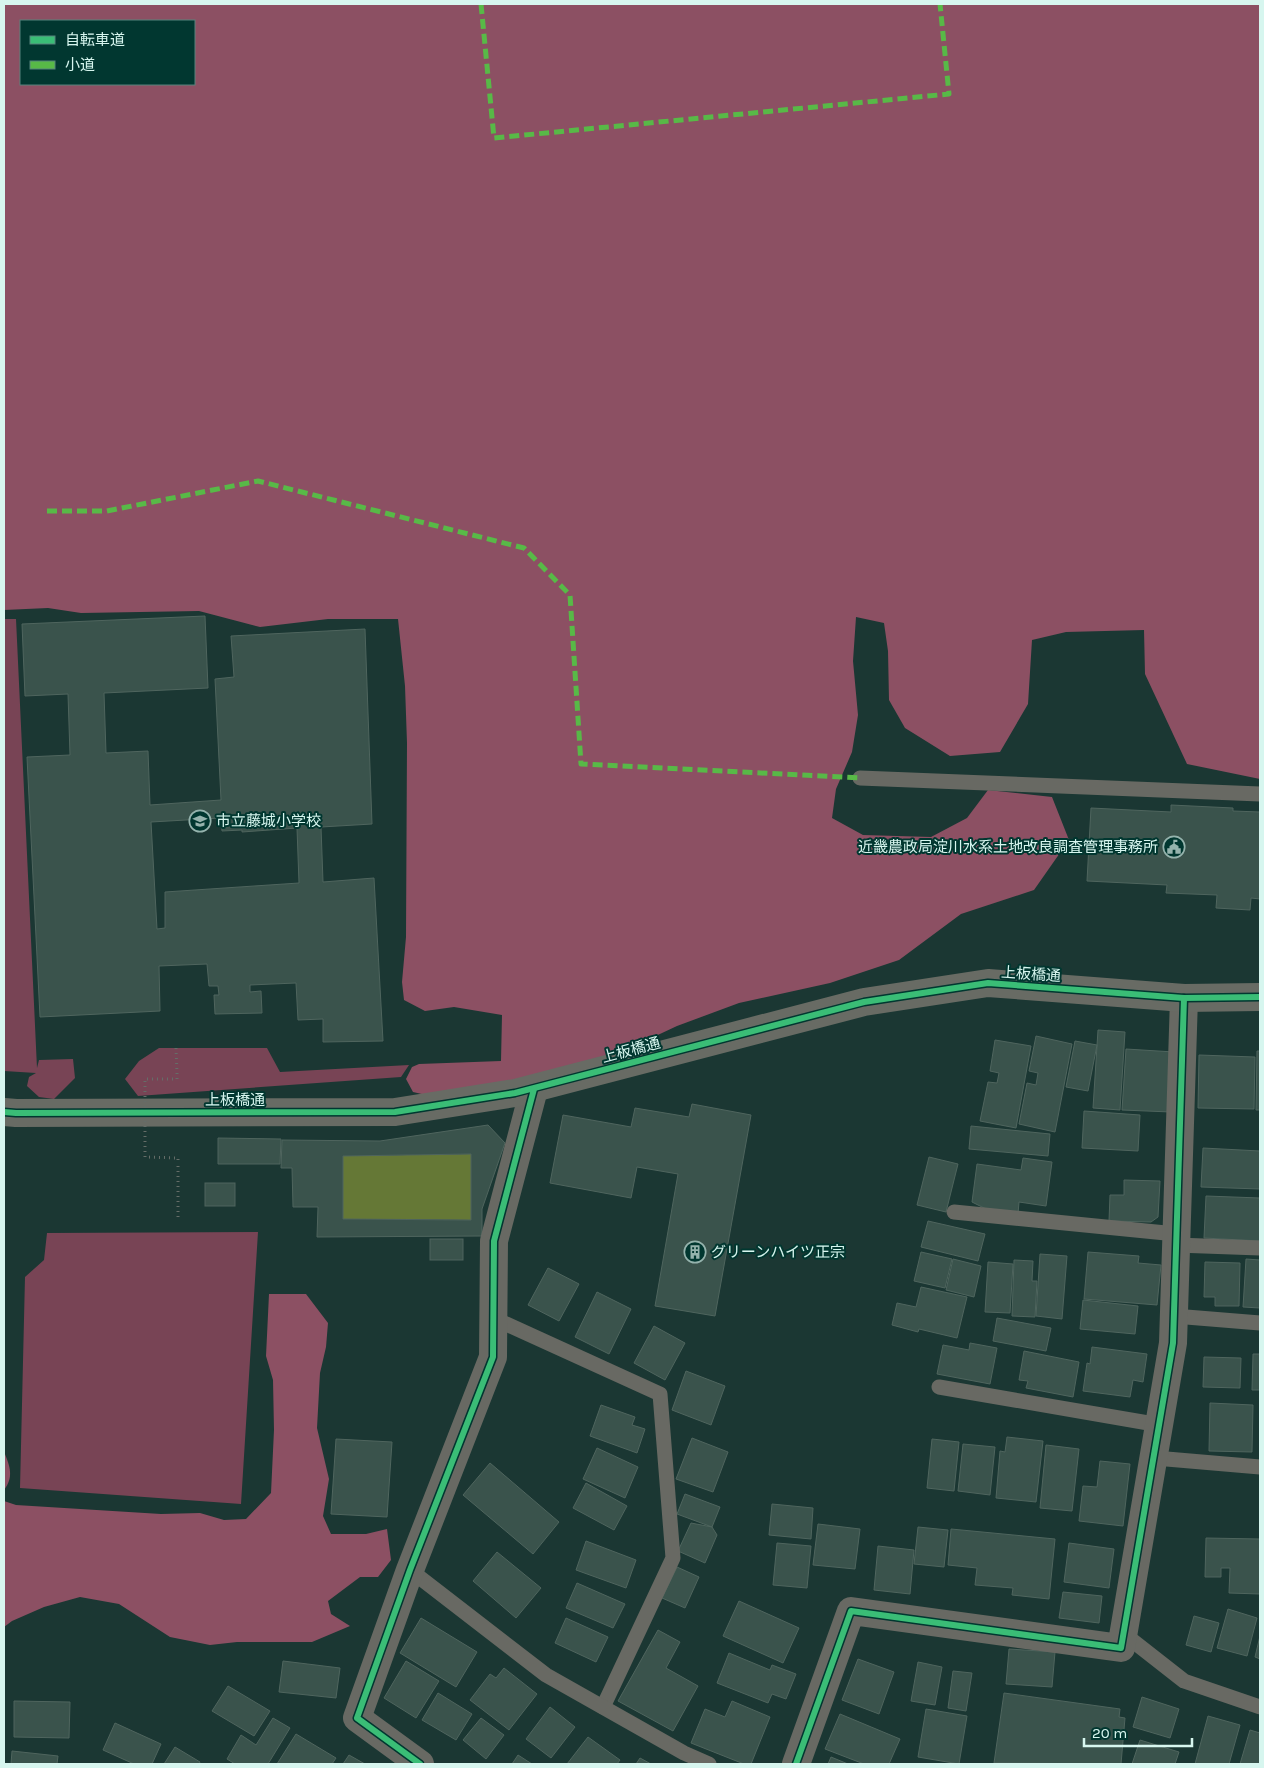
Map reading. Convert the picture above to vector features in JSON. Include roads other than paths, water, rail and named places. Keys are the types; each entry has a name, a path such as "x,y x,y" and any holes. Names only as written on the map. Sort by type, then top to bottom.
{"street":[{"name":"上板橋通","path":"4,1112 395,1112 515,1094 864,1002 988,984 1184,998 1260,997"},
{"path":"796,1764 851,1611 1121,1648 1155,1458 1173,1343 1184,998"},
{"path":"420,1764 357,1718 410,1570 493,1357 494,1241 534,1089"}],"lane":[{"path":"860,778 1260,794"},
{"path":"954,1212 1260,1248"},
{"path":"1174,1316 1260,1323"},
{"path":"493,1318 660,1394 672,1558 602,1707"},
{"path":"939,1386 1160,1425"},
{"path":"1155,1458 1260,1467"},
{"path":"410,1570 546,1676 684,1753 709,1764"},
{"path":"1124,1634 1184,1681 1260,1707"}],"place":[{"name":"市立藤城小学校","path":"200,821"},
{"name":"近畿農政局淀川水系土地改良調査管理事務所","path":"1174,847"},
{"name":"グリーンハイツ正宗","path":"695,1252"}]}
